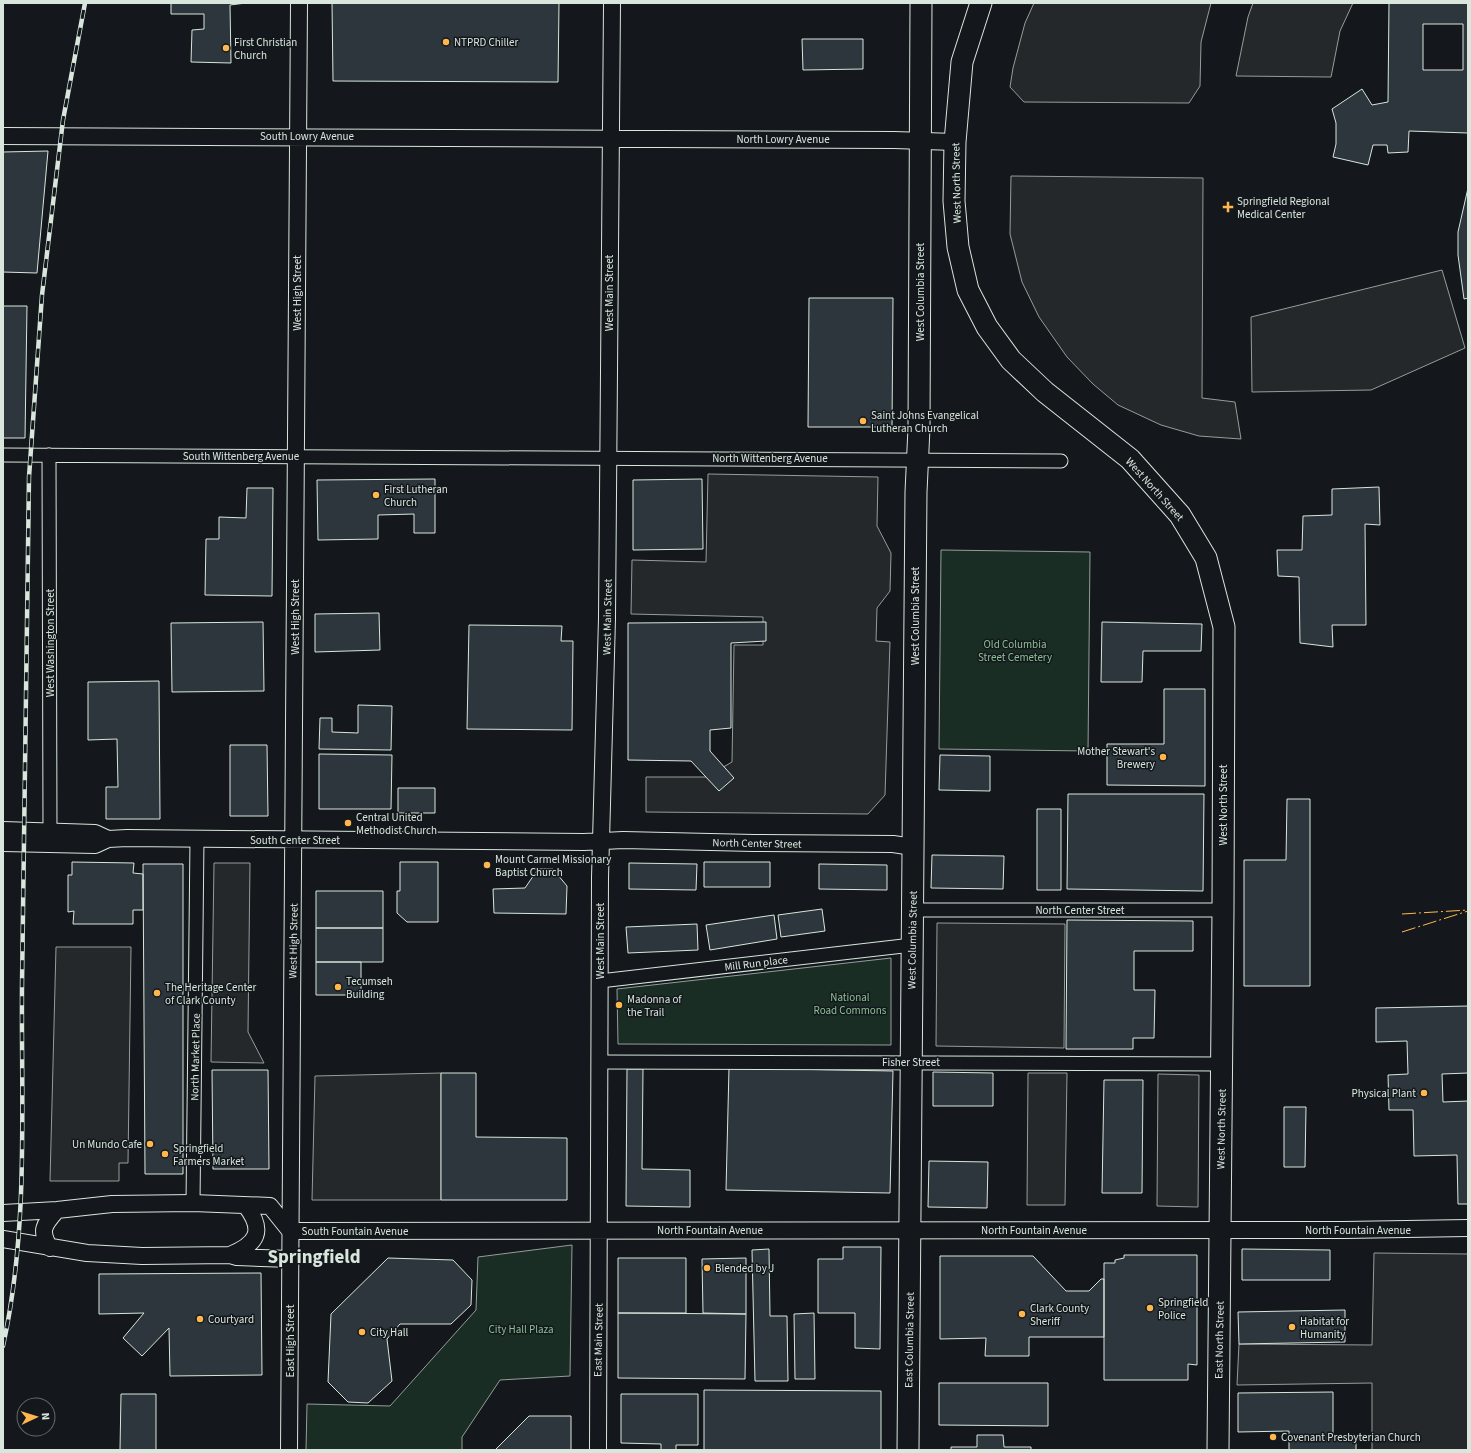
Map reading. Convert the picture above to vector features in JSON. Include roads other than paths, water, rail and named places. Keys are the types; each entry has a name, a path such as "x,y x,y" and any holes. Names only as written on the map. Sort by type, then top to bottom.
{"main road":[{"name":"West Columbia Street","path":"910,1230 921,3"},
{"name":"West North Street","path":"981,3 962,62 957,102 955,142 954,201 958,247 968,290 987,327 1011,360 1045,392 1130,459 1180,515 1206,558 1224,627 1220,1229"},
{"name":"East North Street","path":"1218,1450 1220,1229"},
{"name":"East Columbia Street","path":"908,1450 910,1230"}],"street":[{"name":"West High Street","path":"290,1231 299,3"},
{"name":"West Main Street","path":"599,1230 601,841 607,618 612,3"},
{"name":"South Lowry Avenue","path":"3,136 610,138"},
{"name":"North Lowry Avenue","path":"610,138 920,140 955,142"},
{"name":"South Wittenberg Avenue","path":"3,455 480,457"},
{"name":"West Washington Street","path":"49,455 50,832"},
{"name":"North Wittenberg Avenue","path":"480,457 918,458 1061,460"},
{"name":"South Center Street","path":"3,830 95,833 108,839 601,841"},
{"name":"South Center Street","path":"3,843 95,845 108,839"},
{"name":"North Market Place","path":"193,1203 197,839"},
{"name":"North Center Street","path":"601,841 893,844 913,847"},
{"name":"North Center Street","path":"913,910 1223,910"},
{"name":"Mill Run place","path":"600,981 912,945"},
{"name":"Fisher Street","path":"600,1062 1222,1064"},
{"name":"South Fountain Avenue","path":"3,1214 112,1204 193,1203 270,1206 290,1231 599,1230"},
{"path":"230,1255 242,1250 250,1245 254,1240 257,1228 254,1216 246,1206"},
{"path":"50,1248 44,1237 43,1230 47,1222 57,1210"},
{"name":"North Fountain Avenue","path":"599,1230 1344,1230 1468,1228"},
{"name":"East Main Street","path":"598,1450 599,1230"},
{"name":"East High Street","path":"289,1450 290,1231"},
{"path":"3,1239 50,1248 88,1253 142,1256 230,1255 237,1257 290,1259"}],"railway":[{"path":"3,1346 17,1257 22,1166 22,985 29,477 42,295 63,120 85,3"}],"place":[{"name":"NTPRD Chiller","path":"446,42"},
{"name":"First Christian Church","path":"226,48"},
{"name":"Springfield Regional Medical Center","path":"1228,207"},
{"name":"Saint Johns Evangelical Lutheran Church","path":"863,421"},
{"name":"First Lutheran Church","path":"376,495"},
{"name":"Mother Stewart's Brewery","path":"1163,757"},
{"name":"Central United Methodist Church","path":"348,823"},
{"name":"Mount Carmel Missionary Baptist Church","path":"487,865"},
{"name":"Tecumseh Building","path":"338,987"},
{"name":"The Heritage Center of Clark County","path":"157,993"},
{"name":"Madonna of the Trail","path":"619,1005"},
{"name":"Physical Plant","path":"1424,1093"},
{"name":"Un Mundo Cafe","path":"150,1144"},
{"name":"Springfield Farmers Market","path":"165,1154"},
{"name":"Blended by J","path":"707,1268"},
{"name":"Springfield Police","path":"1150,1308"},
{"name":"Clark County Sheriff","path":"1022,1314"},
{"name":"Courtyard","path":"200,1319"},
{"name":"Habitat for Humanity","path":"1292,1327"},
{"name":"City Hall","path":"362,1332"},
{"name":"Covenant Presbyterian Church","path":"1273,1437"}],"district":[{"name":"Springfield","path":"314,1256"}],"park label":[{"name":"Old Columbia Street Cemetery","path":"1015,650"},
{"name":"National Road Commons","path":"850,1003"},
{"name":"City Hall Plaza","path":"521,1329"}]}
